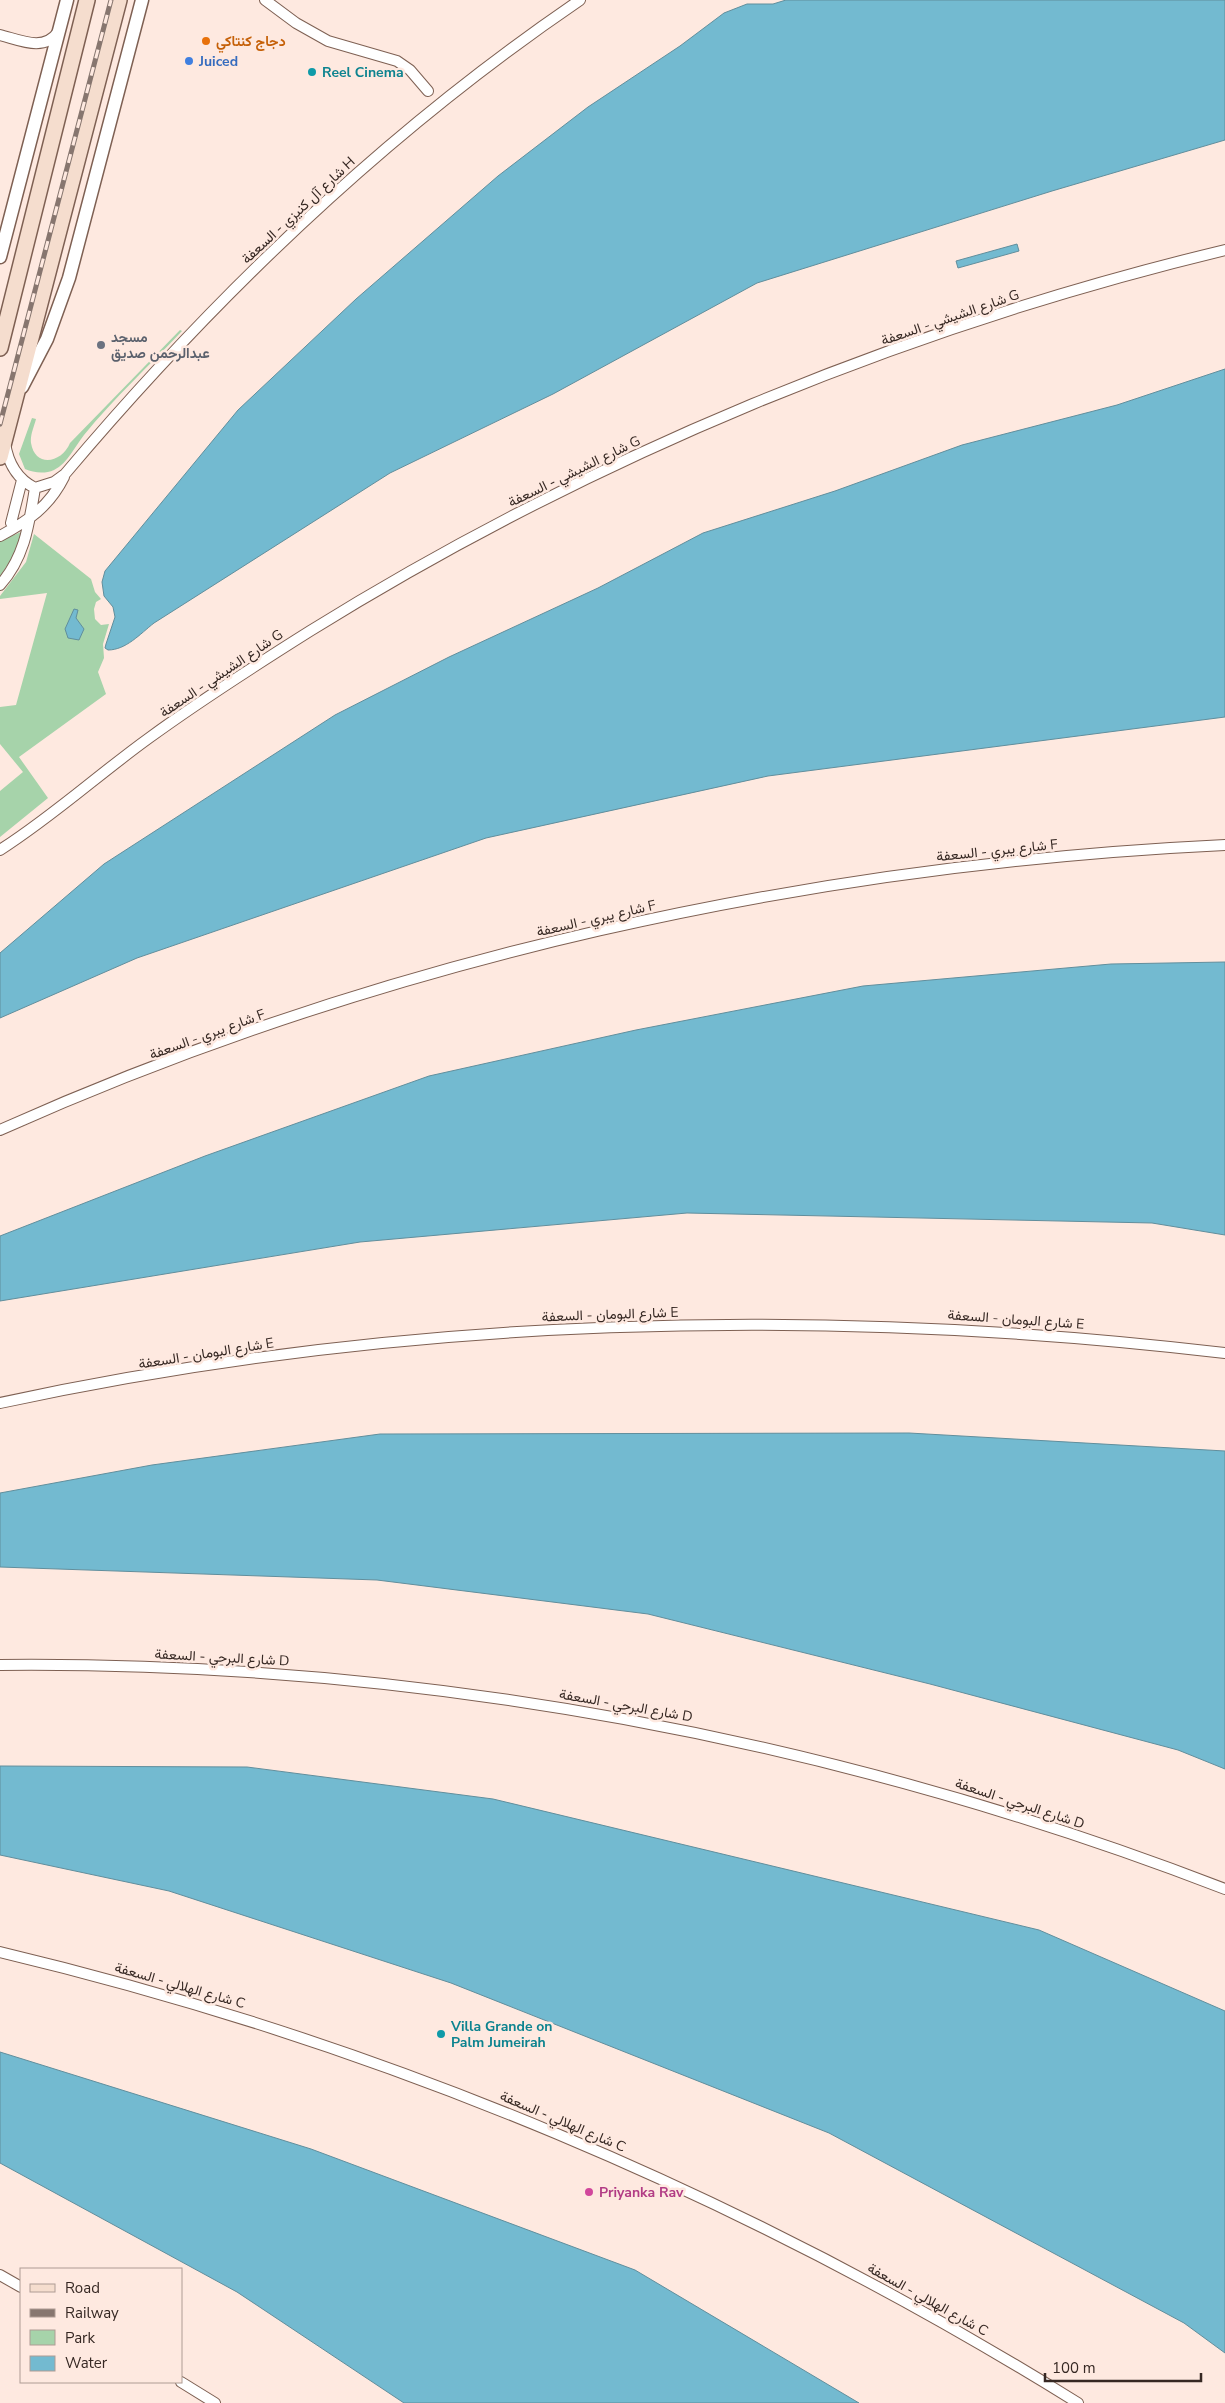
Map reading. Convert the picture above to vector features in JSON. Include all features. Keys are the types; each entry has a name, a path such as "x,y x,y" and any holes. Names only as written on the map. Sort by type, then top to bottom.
{"main road":[{"path":"0,348 87,0"},
{"path":"0,457 119,0"}],"street":[{"path":"0,257 67,0"},
{"path":"15,398 37,359 62,302 142,0"},
{"path":"265,0 296,24 328,41 397,61 410,70 428,91"},
{"name":"شارع آل كنيزي - السعفة H","path":"30,519 50,498 65,474 180,344 303,222 435,108 580,0"},
{"path":"0,35 32,43 44,43 59,31"},
{"path":"32,43 46,56 49,68"},
{"name":"شارع الشيشي - السعفة G","path":"0,850 151,737 270,656 410,572 562,491 693,430 796,387 915,342 1070,291 1225,250"},
{"path":"0,585 13,569 22,551 35,488 22,480 12,465 4,441"},
{"name":"شارع آل كنيزي - السعفة H","path":"35,488 54,482 65,474"},
{"path":"11,523 22,480"},
{"path":"0,528 11,523 30,519"},
{"path":"0,536 20,527 30,519"},
{"name":"شارع يبري - السعفة F","path":"0,1130 157,1066 291,1018 455,968 602,930 814,889 898,876 1048,858 1225,846"},
{"name":"شارع البومان - السعفة E","path":"0,1403 164,1372 315,1351 467,1335 620,1326 772,1324 925,1327 1078,1337 1225,1353"},
{"name":"شارع البرحي - السعفة D","path":"0,1665 163,1667 293,1675 431,1689 615,1716 796,1754 931,1790 1055,1828 1225,1889"},
{"name":"شارع الهلالي - السعفة C","path":"0,1952 112,1980 260,2023 406,2073 549,2129 690,2192 829,2260 964,2334 1078,2403"},
{"path":"0,2276 20,2286"},
{"path":"182,2383 215,2403"}],"green space":[{"path":"180,330 182,331 96,421 59,467 47,472 25,469 19,454 32,418 36,419 31,443 33,451 43,459 49,460 61,455 70,443"},
{"path":"21,532 19,549 0,576 0,541"},
{"path":"34,534 91,579 95,592 101,599 96,602 94,609 95,619 101,625 109,624 103,644 104,658 98,672 106,694 19,757 48,798 0,837 0,791 23,772 0,744 0,707 16,705 47,593 0,599 0,596 26,562"}],"water":[{"path":"786,0 1225,0 1225,140 1052,191 757,283 553,394 390,473 154,623 127,644 115,649 108,650 105,648 115,617 113,607 104,596 102,582 105,571 238,410 356,299 498,176 588,107 680,46 724,13 747,4 773,4"},
{"path":"1017,244 1019,251 958,268 956,261"},
{"path":"1225,369 1225,717 768,776 486,838 137,958 0,1018 0,953 104,864 335,715 449,657 598,588 703,533 835,491 962,445 1117,405"},
{"path":"74,609 78,610 76,618 84,629 79,640 68,638 65,629"},
{"path":"1225,962 1225,1235 1152,1223 687,1213 360,1242 0,1301 0,1236 205,1156 429,1076 636,1030 863,986 1111,964"},
{"path":"909,1433 1225,1451 1225,1769 1178,1750 930,1684 648,1614 377,1580 0,1567 0,1493 152,1465 380,1434"},
{"path":"0,1766 247,1767 493,1799 1039,1930 1225,2011 1225,2353 1184,2323 829,2133 451,1983 169,1891 0,1855"},
{"path":"0,2052 311,2149 635,2270 859,2403 404,2403 237,2292 0,2163"}],"railway":[{"path":"0,424 111,0"}],"place":[{"name":"دجاج كنتاكي","path":"206,41"},
{"name":"Juiced","path":"189,61"},
{"name":"Reel Cinema","path":"312,72"},
{"name":"مسجد عبدالرحمن صديق","path":"101,345"},
{"name":"Villa Grande on Palm Jumeirah","path":"441,2034"},
{"name":"Priyanka Rav","path":"589,2192"}]}
